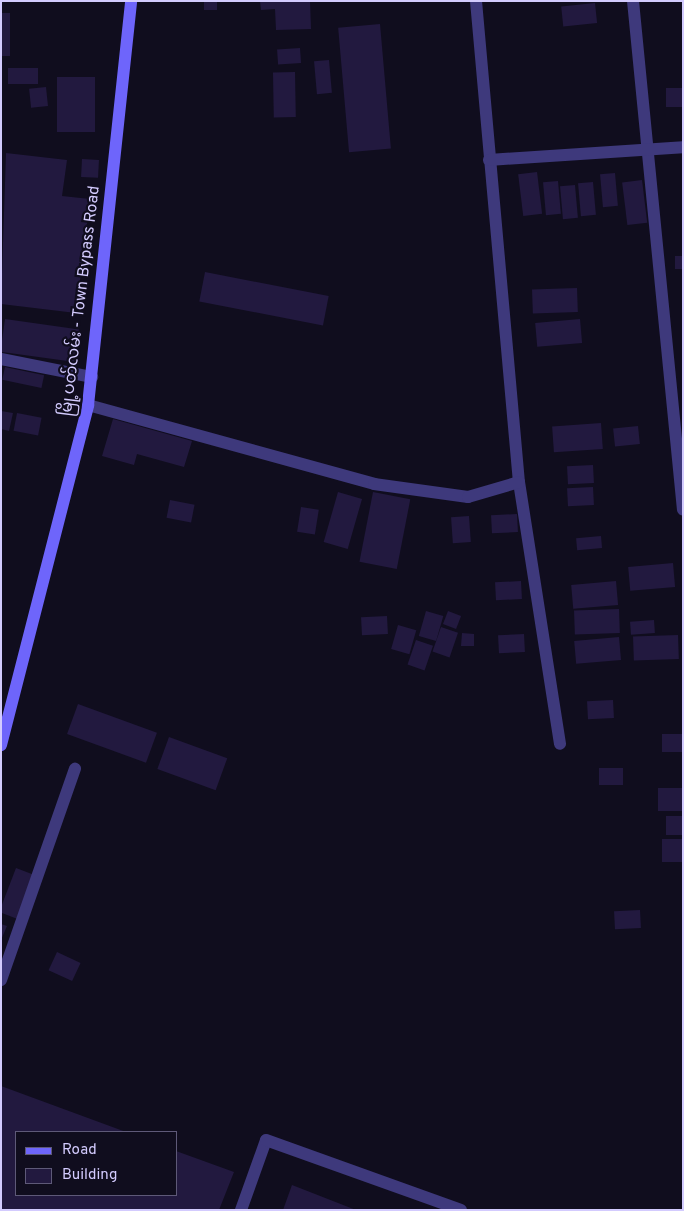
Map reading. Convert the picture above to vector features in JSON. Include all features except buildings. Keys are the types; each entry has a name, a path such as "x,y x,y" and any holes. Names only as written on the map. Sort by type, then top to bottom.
{"main road":[{"name":"မြို့ပတ်လမ်း - Town Bypass Road","path":"1,745 88,405 131,1"}],"street":[{"path":"476,1 519,482 560,744"},
{"path":"633,1 646,150 683,510"},
{"path":"489,160 683,147"},
{"path":"1,359 92,377"},
{"path":"88,405 374,484 468,497 519,482"},
{"path":"1,980 76,769"},
{"path":"241,1210 266,1140 461,1210"}]}
